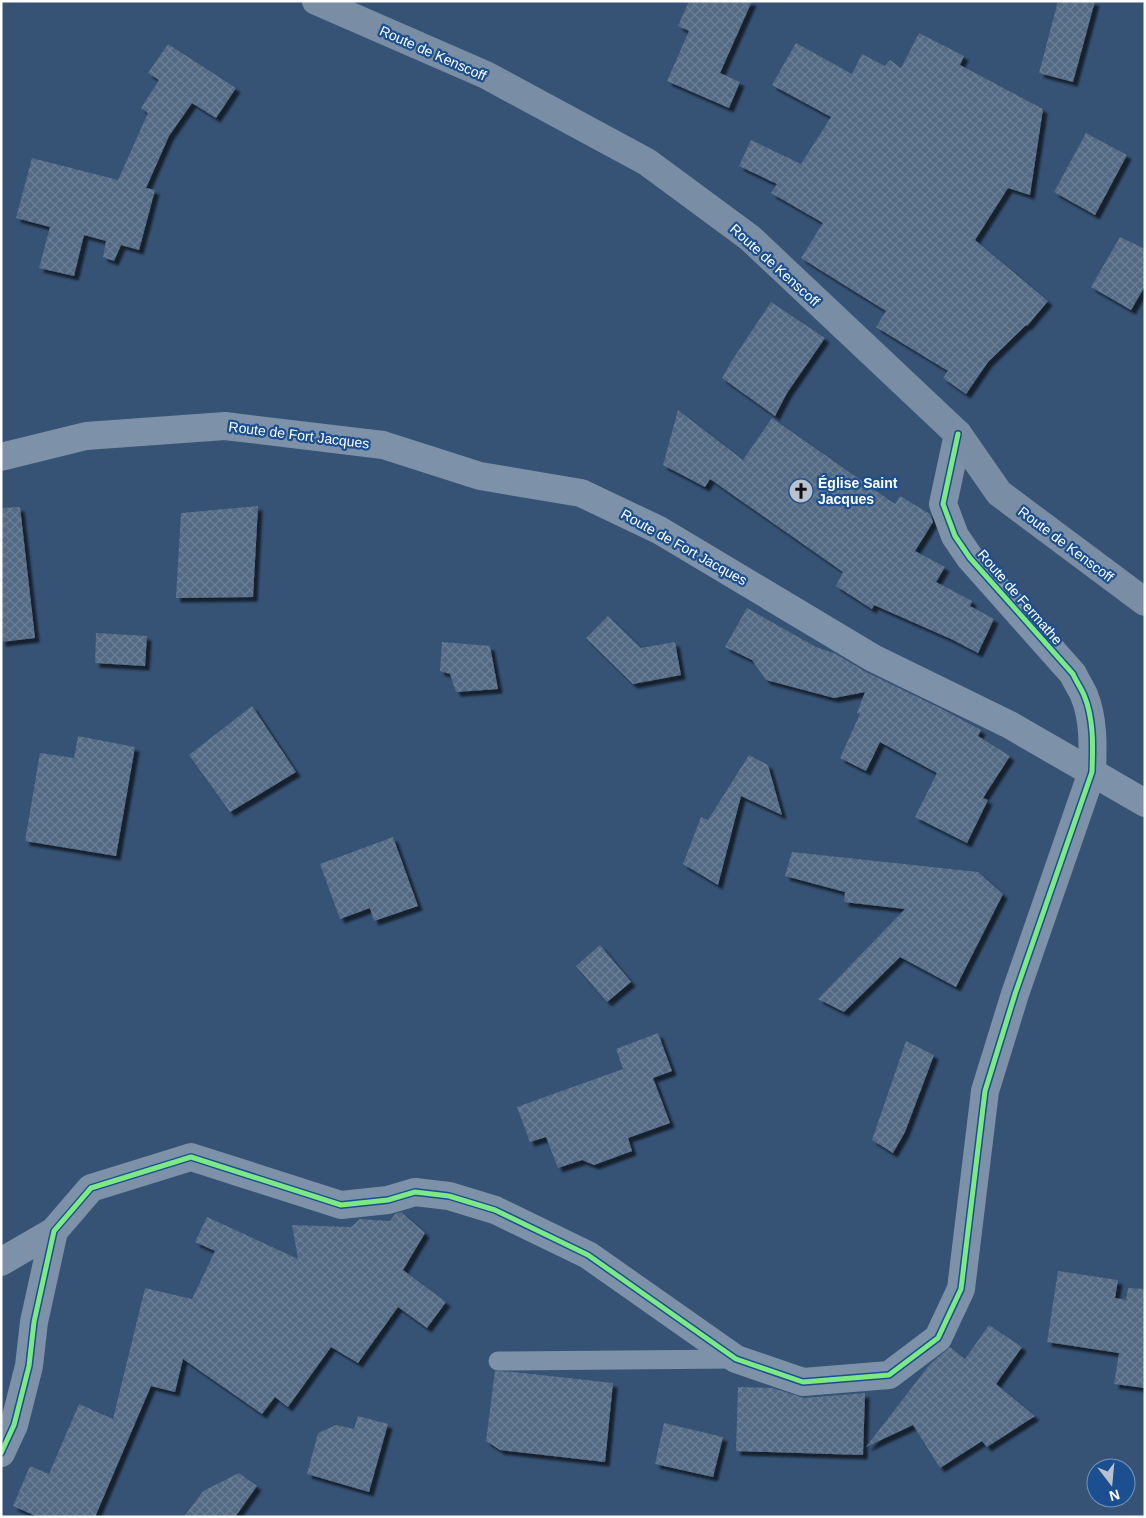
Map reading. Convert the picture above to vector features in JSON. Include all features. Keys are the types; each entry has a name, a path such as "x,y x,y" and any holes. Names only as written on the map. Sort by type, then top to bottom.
{"main road":[{"name":"Route de Kenscoff","path":"316,1 486,75 646,162 750,238 958,434 999,493 1145,602"}],"street":[{"name":"Route de Fort Jacques","path":"1,456 86,436 225,426 383,446 480,476 581,492 659,530 873,658 1010,725 1145,804"},
{"name":"Route de Fermathe","path":"54,1231 91,1188 190,1157 341,1205 388,1200 415,1192 449,1196 495,1210 588,1255 736,1359 803,1382 890,1374 938,1338 961,1289 985,1091 1015,994 1092,772 1093,744 1084,696 1073,674 970,558 952,528 943,504 958,434"},
{"path":"1,1262 54,1231"},
{"path":"1,1453 14,1425 29,1366 34,1322 54,1231"}],"lane":[{"path":"498,1360 736,1359"}],"building":[{"path":"689,1 752,1 720,73 740,82 729,108 667,81 689,31 678,26"},
{"path":"1058,1 1095,1 1073,82 1039,73"},
{"path":"919,33 964,56 960,65 1043,109 1030,195 1008,188 975,240 1048,301 1027,326 988,362 966,394 943,378 948,371 876,327 886,311 801,258 823,223 771,193 777,184 739,166 751,140 801,164 831,117 772,85 796,43 852,74 862,54 885,66 890,60 901,68"},
{"path":"168,44 236,88 216,118 192,103 169,136 146,188 155,190 139,250 121,245 114,261 103,257 106,241 84,235 74,276 39,268 50,227 16,218 32,158 118,180 148,113 141,108 159,80 148,73"},
{"path":"1086,133 1127,155 1095,215 1054,192"},
{"path":"1120,237 1145,249 1145,286 1131,310 1091,287"},
{"path":"771,302 825,338 787,393 775,416 722,378"},
{"path":"678,410 743,460 772,418 895,504 900,496 930,514 933,522 915,551 945,567 936,582 972,601 970,606 994,619 978,653 874,605 872,609 836,586 843,572 710,479 705,487 663,465"},
{"path":"258,506 253,597 176,598 181,513"},
{"path":"20,507 35,638 1,642 1,508"},
{"path":"747,608 816,647 836,654 866,672 981,730 978,736 1010,756 983,798 988,800 967,843 915,817 937,773 880,742 866,771 840,758 860,714 857,713 865,692 834,698 766,680 752,660 725,647"},
{"path":"608,616 641,648 675,642 681,675 633,684 586,638"},
{"path":"96,633 147,636 145,666 95,663"},
{"path":"442,642 490,646 498,689 456,692 450,674 440,671"},
{"path":"252,706 296,772 230,812 189,755"},
{"path":"78,736 135,747 116,856 25,841 40,753 74,758"},
{"path":"749,755 768,765 782,815 741,796 718,885 683,864 701,817 708,820"},
{"path":"393,837 418,906 374,921 370,908 340,919 320,864"},
{"path":"792,852 978,872 1003,894 956,987 900,957 844,1012 818,999 905,909 844,902 845,892 785,876"},
{"path":"600,945 631,982 607,1002 576,966"},
{"path":"658,1033 672,1071 653,1078 670,1123 628,1138 632,1151 594,1165 582,1160 558,1168 546,1137 530,1142 517,1107 623,1069 616,1049"},
{"path":"906,1041 934,1055 905,1132 893,1153 872,1140"},
{"path":"401,1212 425,1233 403,1270 446,1302 427,1328 398,1307 358,1363 331,1347 288,1407 275,1397 262,1414 183,1359 175,1392 151,1386 95,1517 38,1517 13,1506 30,1466 49,1474 79,1404 113,1419 145,1288 192,1299 215,1251 195,1242 207,1217 298,1259 292,1225 351,1227 360,1219 390,1221 395,1214"},
{"path":"1058,1271 1118,1280 1115,1298 1126,1300 1128,1288 1145,1289 1145,1388 1114,1384 1119,1353 1047,1342"},
{"path":"989,1325 1022,1347 996,1384 1035,1416 987,1447 982,1441 940,1468 913,1425 866,1447 930,1364 950,1347 965,1359"},
{"path":"495,1371 613,1383 605,1462 500,1450 486,1441"},
{"path":"738,1387 773,1388 804,1398 865,1393 863,1455 736,1451"},
{"path":"358,1416 388,1424 369,1492 307,1474 318,1433 336,1425 354,1429"},
{"path":"664,1423 723,1437 713,1477 655,1464"},
{"path":"239,1473 257,1486 235,1517 184,1517 203,1491"}],"cycle path":[{"path":"1,1453 14,1425 29,1366 34,1322 54,1231 91,1188 191,1157 341,1205 388,1200 415,1192 449,1196 495,1210 588,1255 736,1359 803,1382 889,1375 938,1338 961,1289 985,1091 1015,994 1092,772 1093,753 1090,714 1084,695 1073,674 970,558 955,536 943,504 958,434"}],"place":[{"name":"Église Saint Jacques","path":"801,491"}]}
